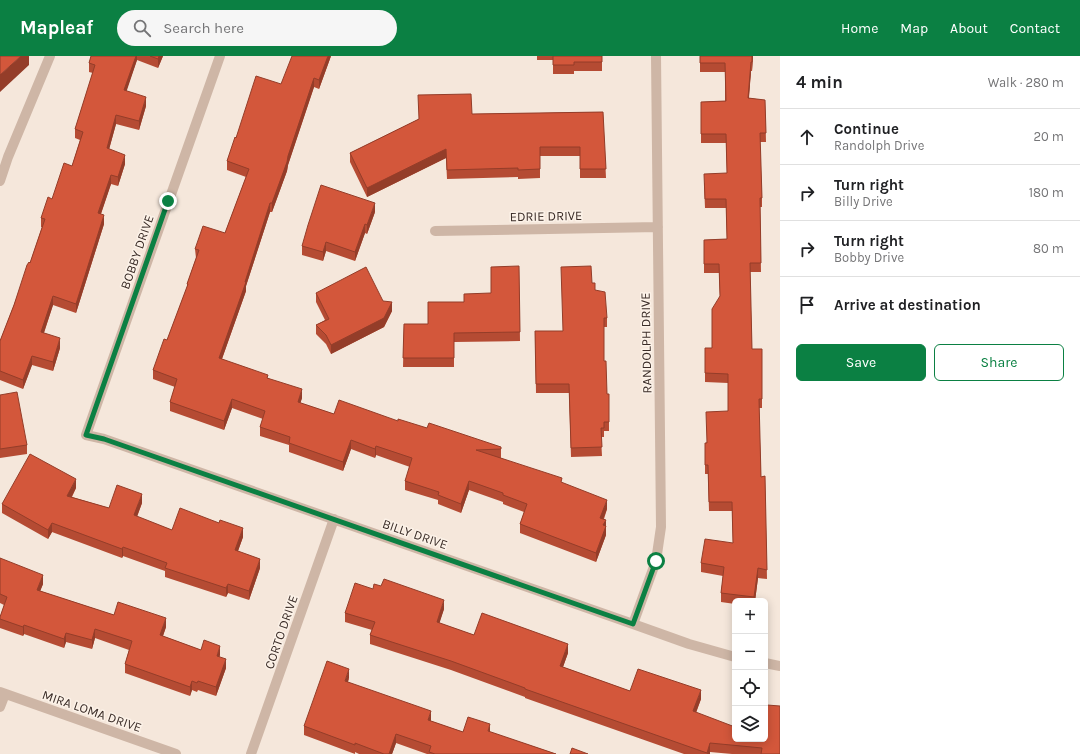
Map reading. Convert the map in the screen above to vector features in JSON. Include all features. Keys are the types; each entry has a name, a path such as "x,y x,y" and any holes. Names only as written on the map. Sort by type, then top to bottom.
{"street":[{"path":"0,181 4,159 50,56"},
{"name":"BOBBY DRIVE","path":"86,435 220,56"},
{"name":"RANDOLPH DRIVE","path":"633,624 656,561 662,527 656,56"},
{"name":"EDRIE DRIVE","path":"435,230 658,227"},
{"name":"BILLY DRIVE","path":"86,435 104,439 689,644 732,656"},
{"name":"CORTO DRIVE","path":"252,754 334,519"},
{"path":"768,664 780,666"},
{"path":"0,707 3,693"},
{"name":"MIRA LOMA DRIVE","path":"3,693 176,754"}],"building":[{"path":"0,56 21,56 0,75"},
{"path":"91,56 136,56 124,90 146,97 139,121 116,115 107,148 125,155 118,177 111,175 98,213 104,215 76,304 53,296 41,332 60,338 53,362 32,356 23,380 0,371 0,341 45,219 41,218 48,197 52,199 64,163 72,166 83,132 75,129 95,65 89,63"},
{"path":"150,56 159,56 158,59"},
{"path":"292,56 328,56 319,80 314,78 287,162 272,203 270,203 246,282 219,358 268,375 267,378 302,389 298,402 334,414 339,400 398,421 398,419 427,428 429,423 501,447 501,449 476,450 562,478 561,482 607,500 600,518 606,520 603,525 606,526 596,553 520,524 527,504 503,495 503,493 469,481 461,504 438,495 439,492 405,481 412,458 376,446 375,449 351,440 343,462 289,443 290,437 260,427 265,411 232,399 224,421 170,402 177,379 153,370 164,339 167,340 188,284 199,250 195,249 203,226 225,233 249,169 227,161 256,76 281,84"},
{"path":"553,56 602,56 602,62 574,62 574,65 553,65"},
{"path":"700,56 752,56 748,98 765,100 766,133 760,133 762,198 760,198 761,263 750,263 752,349 762,349 762,399 759,399 761,477 765,476 767,570 758,568 754,597 721,593 724,567 701,563 705,539 733,543 732,502 709,502 708,465 705,465 705,443 707,443 706,412 728,411 728,374 705,373 705,348 712,348 712,309 720,296 719,264 704,264 704,240 727,239 726,199 705,199 704,174 727,173 726,134 701,134 701,102 726,101 725,63 700,63"},
{"path":"471,94 472,114 603,112 606,169 580,169 580,147 540,147 540,169 518,170 518,168 447,170 446,149 367,188 350,153 419,119 418,95"},
{"path":"321,185 375,203 367,225 365,224 355,252 326,242 323,252 302,246"},
{"path":"519,266 520,332 454,333 454,358 403,358 404,324 428,324 428,302 464,302 464,294 491,293 491,267"},
{"path":"591,266 592,283 595,283 595,290 605,292 607,318 604,318 604,361 606,361 607,394 609,394 609,422 604,422 604,428 601,428 602,447 571,448 569,384 536,384 535,331 563,331 561,267"},
{"path":"366,267 383,301 392,302 384,318 331,345 326,335 316,325 329,319 316,293"},
{"path":"17,392 27,445 0,449 0,395"},
{"path":"30,454 76,479 67,496 109,508 117,485 142,494 134,515 172,530 180,508 219,523 220,520 243,528 235,550 260,559 249,591 228,584 226,588 165,568 167,563 123,547 122,549 52,523 48,530 2,504"},
{"path":"0,558 43,575 37,590 114,615 118,602 166,618 160,635 201,650 204,640 220,646 217,656 226,659 216,687 198,681 197,683 192,681 190,687 125,664 132,641 95,629 92,640 66,633 64,639 24,625 23,627 0,619 7,597 0,594"},
{"path":"384,579 444,600 437,622 474,635 482,613 568,644 560,666 630,691 638,669 701,690 693,711 732,726 732,742 768,742 768,705 780,706 780,754 761,754 762,748 710,743 707,753 525,689 451,661 370,635 375,622 345,613 355,583 373,589 374,584 381,586"},
{"path":"327,661 349,669 345,681 431,711 428,720 463,732 468,717 490,724 488,731 556,754 435,754 429,752 431,746 396,734 389,754 384,754 304,726"},
{"path":"572,748 588,754 570,754"}],"route":[{"path":"168,201 86,435 104,439 633,624 656,561"}]}
